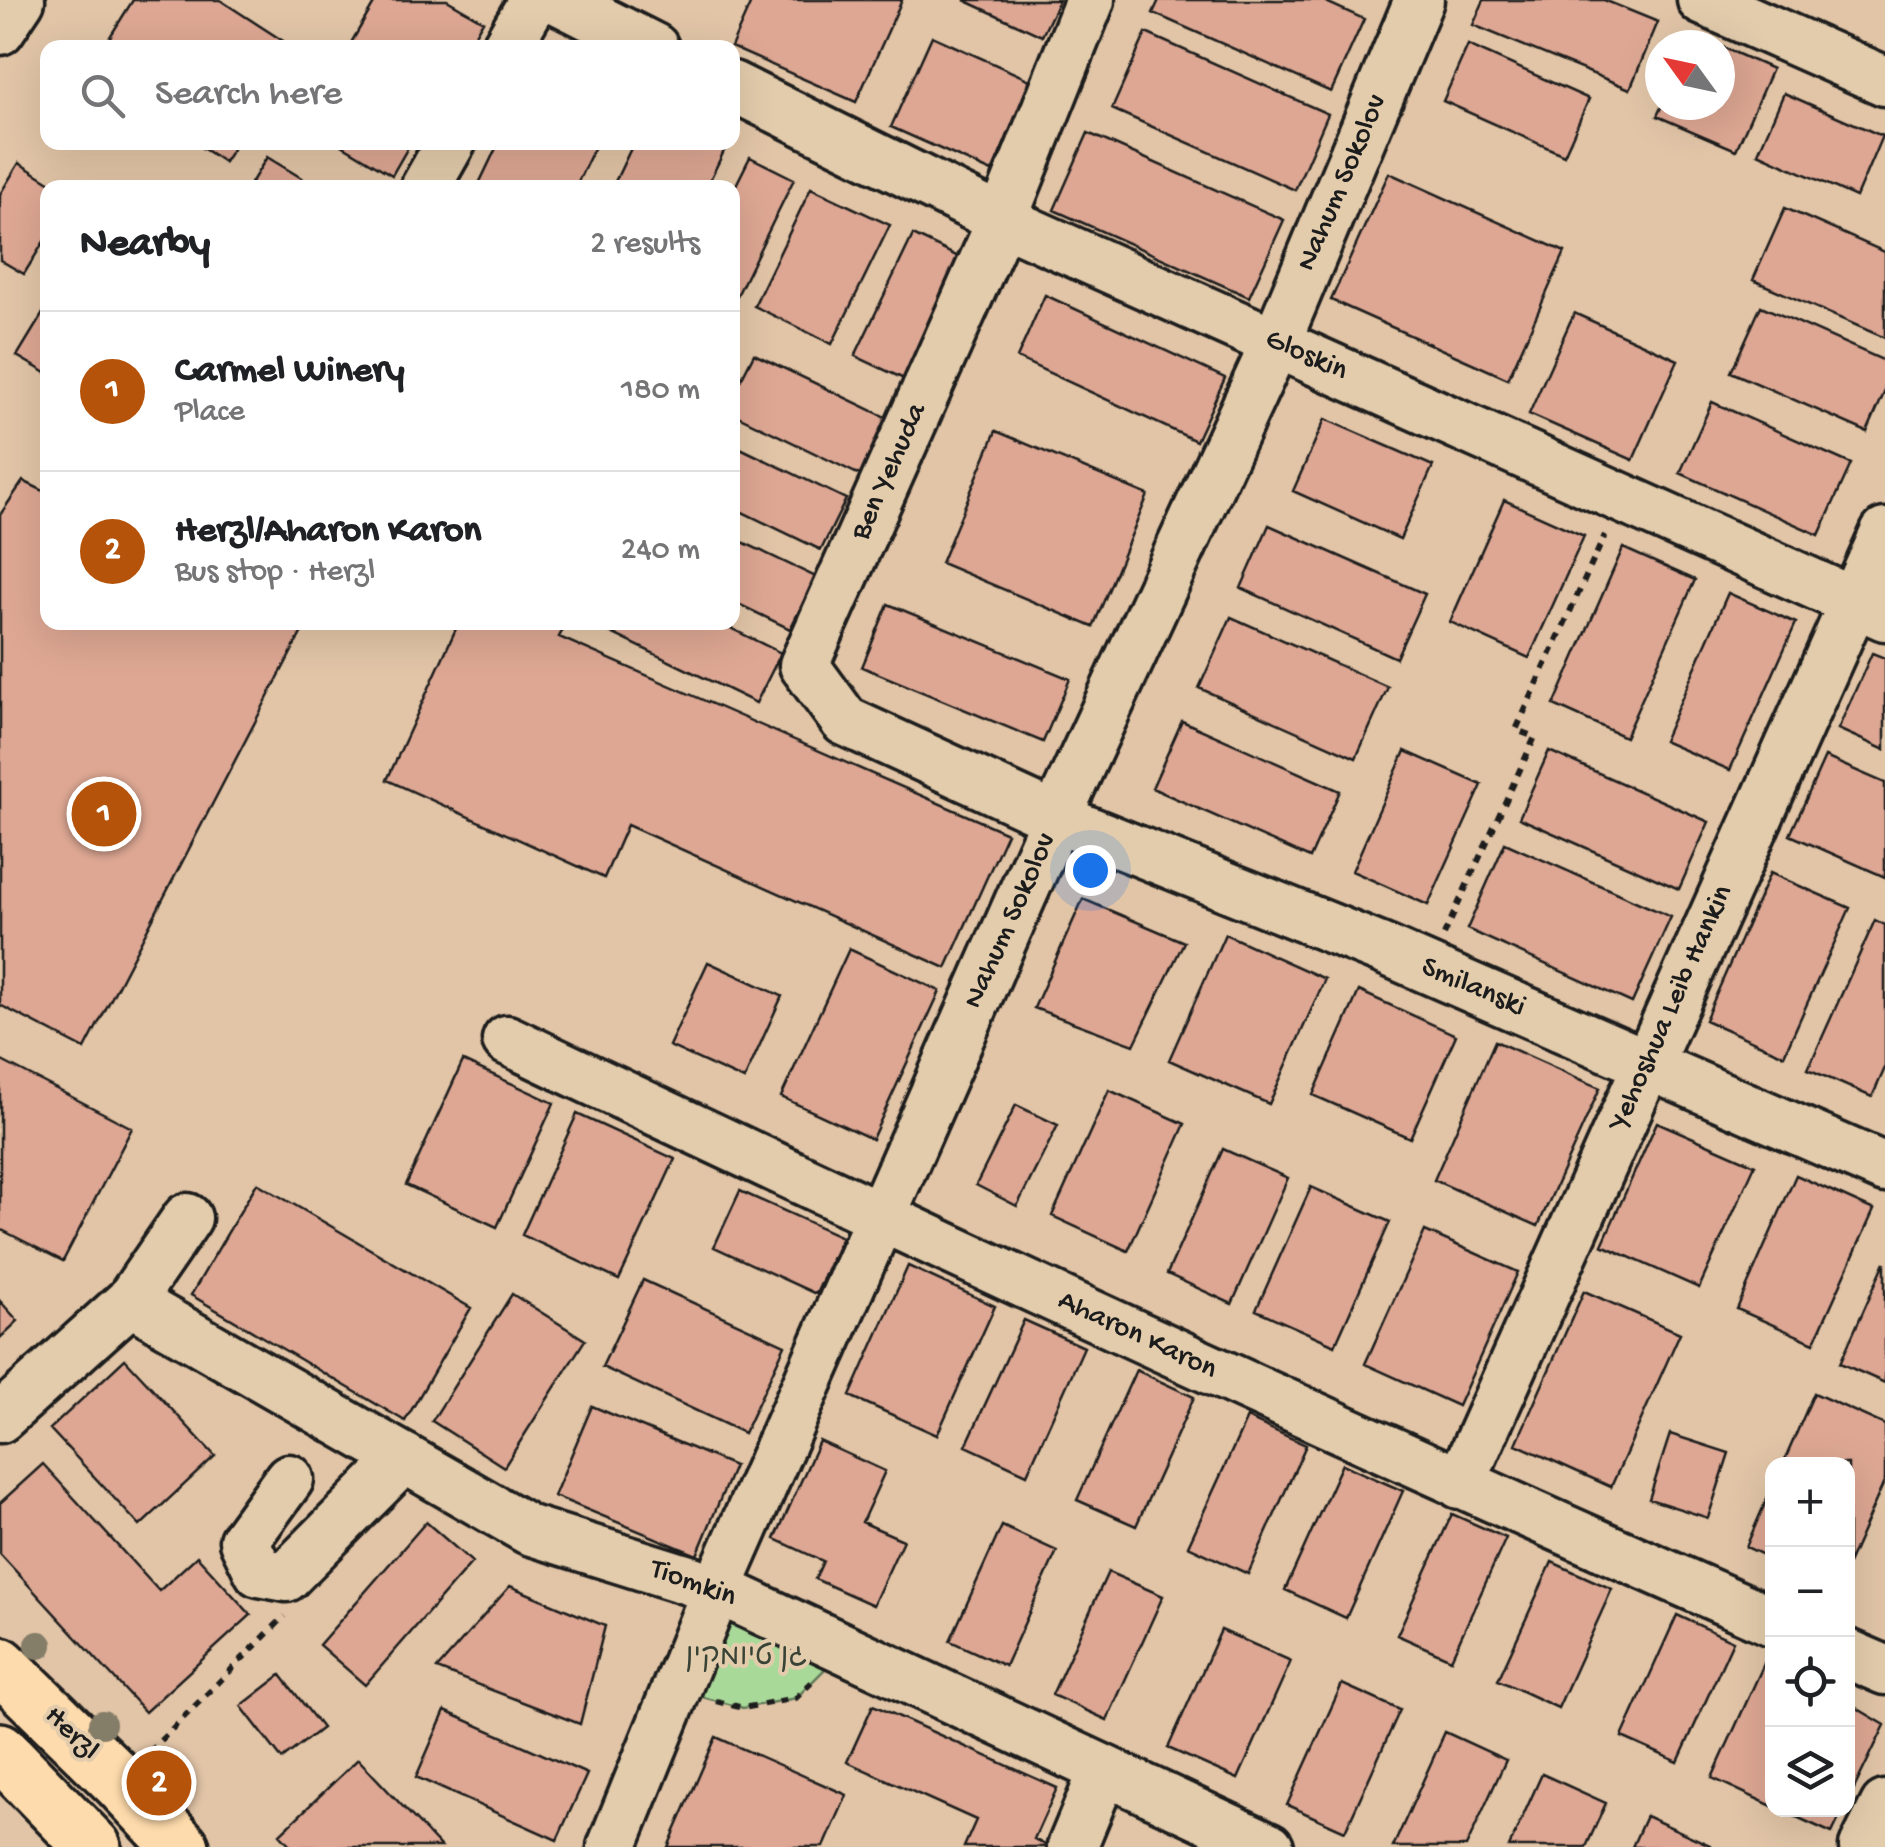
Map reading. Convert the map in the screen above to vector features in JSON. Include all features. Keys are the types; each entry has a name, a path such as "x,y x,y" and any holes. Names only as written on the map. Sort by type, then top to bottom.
{"main road":[{"name":"Herzl","path":"0,1665 181,1847"},
{"name":"Herzl","path":"0,1750 93,1847"}],"street":[{"path":"0,30 20,0"},
{"path":"511,40 534,0"},
{"path":"558,0 638,40"},
{"name":"Ben Yehuda","path":"1056,818 844,721 804,664 1002,220 1090,0"},
{"name":"Nahum Sokolov","path":"612,1847 717,1589 1056,818 1276,342 1419,0"},
{"path":"1710,2 1885,82"},
{"name":"Gloskin","path":"740,90 1002,220 1870,609"},
{"path":"430,180 446,150"},
{"name":"Yehoshua Leib Hankin","path":"1460,1484 1648,1064 1870,609 1885,532"},
{"name":"Smilanski","path":"1056,818 1429,968 1885,1168"},
{"name":"Aharon Karon","path":"507,1040 881,1218 1460,1484 1765,1618"},
{"path":"0,1418 130,1301 187,1218"},
{"name":"Tiomkin","path":"130,1301 529,1530 717,1589 1269,1847"},
{"path":"290,1480 244,1541 259,1572 286,1577 404,1458"},
{"path":"1855,1657 1885,1670"},
{"path":"1072,1847 1103,1772"},
{"path":"1864,1847 1885,1805"}],"path":[{"path":"1429,968 1535,737 1516,730 1622,498"},
{"path":"120,1782 286,1614"},
{"path":"676,1690 743,1708 796,1698 845,1650"}],"green space":[{"name":"גן טיומקין","path":"717,1589 845,1649 796,1698 743,1708 676,1690"}],"building":[{"path":"133,0 220,0 282,40 108,40"},
{"path":"376,0 447,0 483,21 472,40 353,40"},
{"path":"752,0 902,0 856,102 740,51 740,40 734,40"},
{"path":"964,0 1059,0 1042,36"},
{"path":"1159,0 1322,0 1364,19 1331,92 1153,13"},
{"path":"1484,0 1604,0 1658,22 1655,30 1645,30 1645,53 1630,89 1473,25"},
{"path":"1146,33 1328,114 1295,190 1112,109"},
{"path":"932,36 1032,81 992,172 891,127"},
{"path":"1468,45 1589,99 1564,155 1443,101"},
{"path":"1735,53 1772,69 1736,150 1666,120 1735,120"},
{"path":"1784,93 1882,136 1856,197 1758,153"},
{"path":"1088,133 1284,220 1249,297 1054,210"},
{"path":"205,150 232,150 224,162"},
{"path":"350,150 406,150 392,175"},
{"path":"495,150 593,150 579,180 481,180"},
{"path":"630,150 725,150 710,180 616,180"},
{"path":"267,157 305,180 253,180"},
{"path":"750,157 794,179 740,290 740,180"},
{"path":"19,163 46,180 40,180 40,248 24,274 0,260 0,194"},
{"path":"1389,173 1565,252 1508,379 1331,300"},
{"path":"811,188 890,225 832,344 754,306"},
{"path":"1785,208 1885,252 1885,338 1753,280"},
{"path":"913,235 965,260 906,380 855,356"},
{"path":"1045,295 1225,378 1196,441 1017,358"},
{"path":"1761,306 1885,361 1885,391 1867,432 1731,372"},
{"path":"1574,313 1678,360 1633,460 1529,414"},
{"path":"40,318 40,369 17,356"},
{"path":"754,354 894,421 866,478 740,417 740,381"},
{"path":"1712,402 1851,464 1819,535 1680,473"},
{"path":"1325,419 1433,466 1400,539 1293,491"},
{"path":"996,431 1148,495 1093,627 941,563"},
{"path":"740,448 846,499 821,550 740,511"},
{"path":"23,481 40,489 40,630 303,630 85,1049 0,1005 0,515"},
{"path":"1504,500 1584,536 1529,658 1450,622"},
{"path":"1269,525 1425,594 1396,658 1241,588"},
{"path":"740,541 816,577 790,629 740,605"},
{"path":"1623,548 1695,580 1625,737 1554,705"},
{"path":"1728,593 1796,623 1730,770 1663,741"},
{"path":"888,604 1070,679 1043,742 862,667"},
{"path":"1231,617 1388,687 1356,758 1199,688"},
{"path":"455,630 563,630 559,637 1007,833 946,968 627,825 604,878 387,780"},
{"path":"734,630 781,653 756,703 607,631"},
{"path":"1872,653 1885,658 1885,750 1838,729"},
{"path":"1182,721 1340,791 1310,858 1152,788"},
{"path":"1405,751 1482,785 1428,905 1352,871"},
{"path":"1549,751 1709,822 1679,889 1519,818"},
{"path":"1825,757 1885,783 1885,877 1790,835"},
{"path":"1505,843 1671,917 1632,1003 1467,929"},
{"path":"1770,873 1850,908 1784,1055 1705,1020"},
{"path":"1083,899 1184,942 1134,1045 1034,1008"},
{"path":"1875,920 1885,925 1885,1068 1872,1097 1808,1069"},
{"path":"1225,934 1325,979 1269,1104 1169,1060"},
{"path":"849,949 940,991 872,1139 781,1097"},
{"path":"708,962 782,996 744,1080 669,1046"},
{"path":"1359,991 1456,1035 1410,1138 1313,1095"},
{"path":"1495,1041 1600,1088 1538,1226 1434,1180"},
{"path":"0,1060 132,1128 63,1261 0,1229"},
{"path":"463,1061 554,1103 497,1227 406,1185"},
{"path":"1109,1090 1185,1124 1128,1251 1052,1216"},
{"path":"1016,1105 1058,1125 1017,1206 976,1185"},
{"path":"577,1114 675,1159 619,1280 522,1235"},
{"path":"1657,1122 1755,1165 1699,1288 1602,1245"},
{"path":"1223,1149 1288,1178 1232,1304 1167,1274"},
{"path":"1796,1175 1874,1210 1814,1343 1737,1309"},
{"path":"257,1183 471,1308 405,1421 191,1295"},
{"path":"1311,1187 1390,1222 1335,1345 1256,1310"},
{"path":"740,1191 842,1237 816,1294 714,1247"},
{"path":"1425,1231 1518,1272 1458,1406 1365,1364"},
{"path":"1885,1262 1885,1383 1840,1363"},
{"path":"908,1266 995,1306 937,1435 850,1396"},
{"path":"643,1280 785,1345 744,1433 602,1367"},
{"path":"1584,1291 1680,1333 1611,1487 1516,1444"},
{"path":"512,1294 585,1340 504,1467 432,1421"},
{"path":"0,1301 18,1321 0,1338"},
{"path":"1024,1320 1084,1347 1027,1474 966,1446"},
{"path":"125,1359 215,1456 140,1526 50,1429"},
{"path":"1136,1370 1194,1397 1136,1526 1077,1500"},
{"path":"1814,1393 1885,1425 1885,1480 1855,1548 1855,1457 1786,1457"},
{"path":"592,1406 734,1466 697,1555 554,1496"},
{"path":"1247,1418 1306,1445 1248,1574 1188,1546"},
{"path":"1670,1434 1729,1453 1708,1518 1649,1499"},
{"path":"819,1441 885,1471 862,1522 903,1540 873,1605 815,1579 823,1561 775,1539"},
{"path":"43,1464 159,1591 197,1556 251,1615 145,1712 0,1554 0,1503"},
{"path":"1342,1464 1403,1491 1346,1618 1285,1590"},
{"path":"1765,1503 1765,1556 1746,1547"},
{"path":"1452,1514 1506,1538 1451,1659 1397,1635"},
{"path":"426,1522 472,1562 365,1685 319,1645"},
{"path":"1002,1526 1057,1551 1005,1666 950,1641"},
{"path":"1552,1562 1612,1589 1558,1708 1498,1680"},
{"path":"1108,1572 1163,1596 1107,1720 1052,1695"},
{"path":"510,1586 605,1626 580,1724 437,1669"},
{"path":"1677,1615 1733,1641 1678,1762 1622,1737"},
{"path":"1221,1630 1291,1661 1238,1779 1168,1748"},
{"path":"1765,1661 1765,1803 1712,1778"},
{"path":"281,1675 322,1728 282,1759 241,1706"},
{"path":"1342,1684 1400,1710 1345,1831 1287,1805"},
{"path":"873,1705 1057,1788 1034,1839 1049,1847 964,1847 976,1820 847,1762"},
{"path":"1855,1707 1885,1725 1855,1787"},
{"path":"445,1711 587,1774 557,1840 416,1777"},
{"path":"1445,1732 1506,1760 1466,1847 1393,1847"},
{"path":"716,1737 847,1795 824,1847 668,1847"},
{"path":"358,1759 441,1847 292,1847 280,1834"},
{"path":"1542,1774 1606,1803 1586,1847 1509,1847"},
{"path":"1646,1816 1710,1845 1710,1847 1632,1847"},
{"path":"1797,1817 1840,1817 1832,1833"}],"place":[{"name":"Carmel Winery","path":"104,814"},
{"name":"Herzl/Aharon Karon","path":"159,1783"}]}
